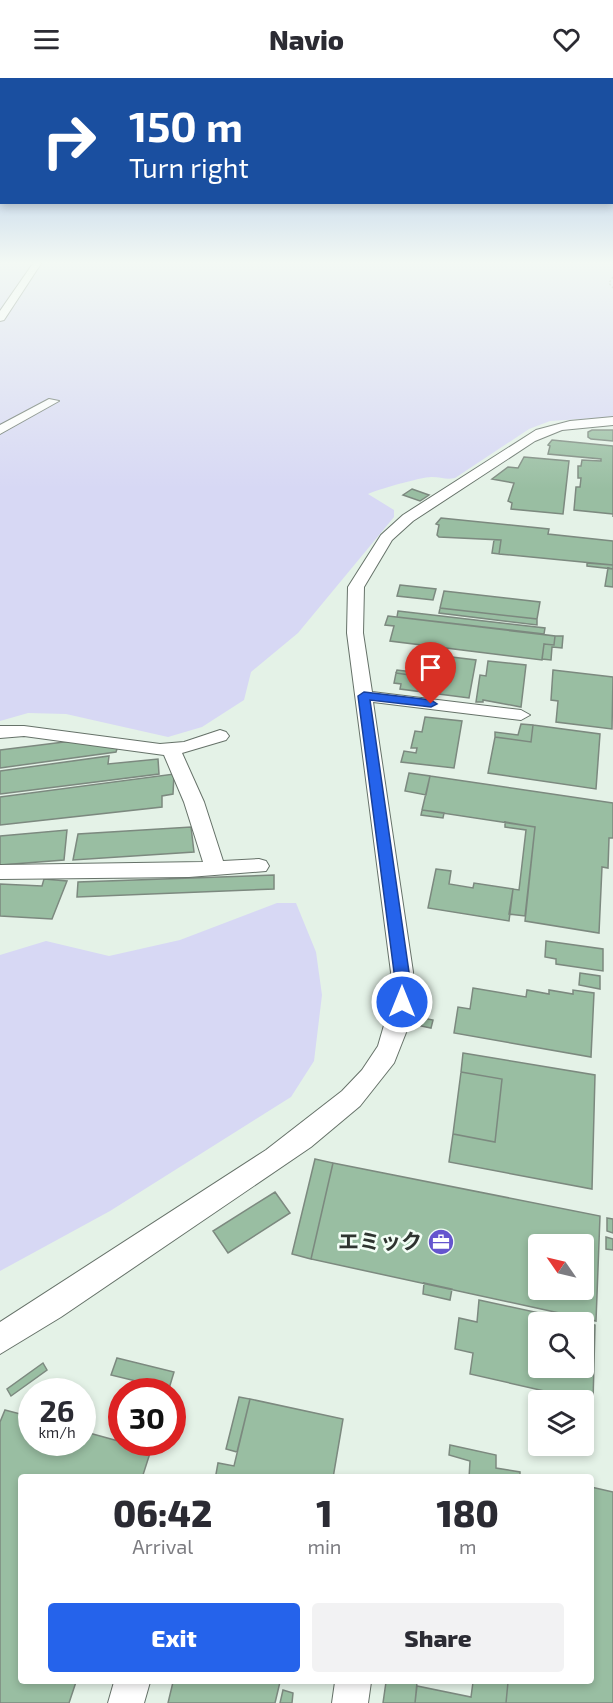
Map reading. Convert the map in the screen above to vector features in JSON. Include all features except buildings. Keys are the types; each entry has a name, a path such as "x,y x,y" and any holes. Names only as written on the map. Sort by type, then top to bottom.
{"street":[{"path":"0,430 53,401"},
{"path":"0,1339 256,1170 342,1108 385,1056 395,1034 402,1002 402,972 355,633 356,587 375,551 396,527 547,429 565,424 613,421"},
{"path":"364,696 521,715"},
{"path":"0,732 24,731 160,750 220,736"},
{"path":"171,749 194,802 215,869"},
{"path":"0,872 215,869 259,866"},
{"path":"126,1703 131,1684"},
{"path":"350,1703 352,1684"}],"shaded area":[{"path":"0,338 613,338 613,417 550,421 529,429 455,478 428,477 368,494 394,510 394,517 298,633 251,672 244,700 202,727 168,737 66,714 28,713 0,721"},
{"path":"277,903 296,903 316,952 322,995 314,1061 291,1097 110,1211 0,1271 0,955 46,941 109,956 180,940"}],"place":[{"name":"エミック","path":"441,1242"}],"route":[{"path":"402,1002 402,972 364,696 431,704"}]}
